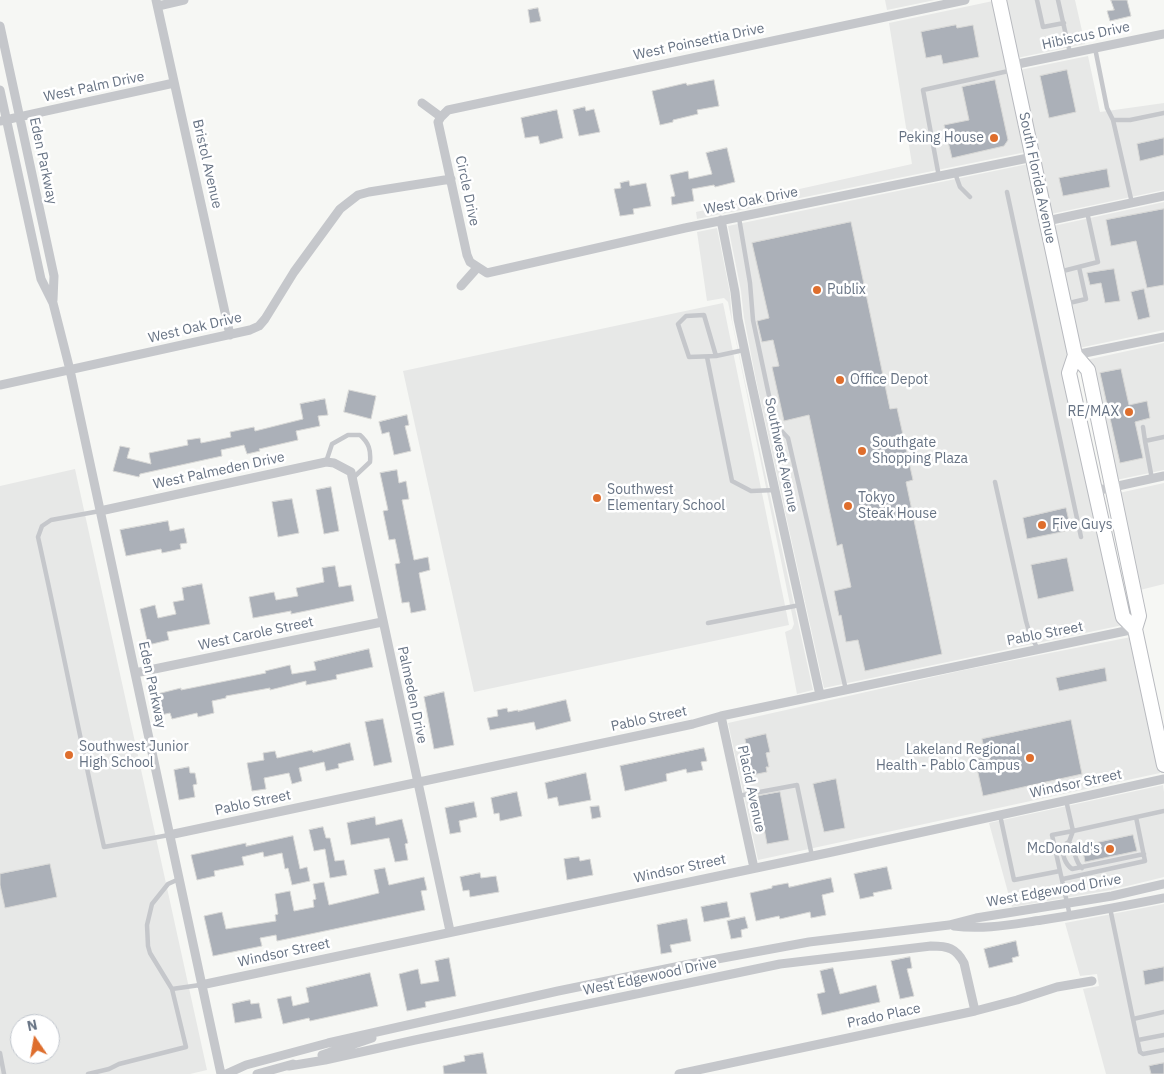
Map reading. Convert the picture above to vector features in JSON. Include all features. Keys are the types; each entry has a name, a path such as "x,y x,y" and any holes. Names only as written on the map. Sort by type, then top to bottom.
{"main road":[{"name":"South Florida Avenue","path":"998,0 1075,355 1088,370 1140,616 1135,629"},
{"name":"South Florida Avenue","path":"1075,355 1069,373 1094,491 1123,617 1135,629 1159,721 1164,765"}],"street":[{"path":"157,3 184,0"},
{"name":"West Poinsettia Drive","path":"441,117 448,110 458,107 966,0"},
{"name":"Bristol Avenue","path":"157,3 230,334"},
{"name":"Eden Parkway","path":"0,26 54,276 53,303"},
{"name":"Hibiscus Drive","path":"1013,68 1070,53 1164,34"},
{"name":"West Palm Drive","path":"3,120 174,84"},
{"name":"Eden Parkway","path":"0,90 3,120 41,279 53,303 70,370 221,1074"},
{"path":"422,103 441,117"},
{"name":"Circle Drive","path":"441,117 438,122 467,255 470,262 477,268"},
{"name":"West Oak Drive","path":"477,268 486,274 721,220 739,218 1033,157"},
{"name":"West Oak Drive","path":"0,384 250,330 259,326 310,249 340,209 349,201 358,195 369,192 451,179"},
{"path":"1046,221 1164,196"},
{"name":"Southwest Avenue","path":"721,220 744,350 820,695"},
{"path":"461,286 477,268"},
{"path":"1075,355 1164,337"},
{"name":"West Palmeden Drive","path":"100,511 326,462 343,467"},
{"name":"Palmeden Drive","path":"343,467 350,472 352,479 450,931"},
{"path":"1094,491 1164,476"},
{"name":"West Carole Street","path":"135,673 382,622"},
{"name":"Pablo Street","path":"170,836 693,724 721,716 1135,629"},
{"name":"Placid Avenue","path":"721,716 754,868"},
{"name":"Windsor Street","path":"201,985 812,856 1164,779"},
{"name":"West Edgewood Drive","path":"226,1074 246,1064 328,1043 558,991 810,942 949,925 976,918 1112,896 1164,884"},
{"name":"West Edgewood Drive","path":"949,925 975,929 1001,926 1070,916 1164,898"},
{"name":"West Edgewood Drive","path":"289,1066 326,1060 770,966 931,946 947,946 955,950 960,956 964,963 975,1011"},
{"name":"Prado Place","path":"680,1074 975,1011 1056,987 1092,981"},
{"name":"West Edgewood Drive","path":"257,1074 343,1049 405,1026"}],"lane":[{"path":"1037,0 1043,27 1064,23"},
{"path":"1058,0 1070,53"},
{"path":"1095,48 1107,108 1113,120 1132,203"},
{"path":"939,176 923,90 1013,68"},
{"path":"1113,120 1130,120 1164,114"},
{"path":"955,173 960,187 970,196"},
{"path":"1007,192 1081,537"},
{"path":"1057,272 1098,262 1087,212"},
{"path":"739,218 750,283 753,320 775,424 788,438 846,690"},
{"path":"1064,304 1086,299 1080,267"},
{"path":"716,356 704,315 686,316 678,324 689,357 716,356 744,350"},
{"path":"707,357 732,481 751,491 775,490"},
{"path":"1143,427 1152,479"},
{"path":"326,462 332,444 348,435 360,435 367,441 370,450 370,462 352,479"},
{"path":"1145,441 1164,437"},
{"path":"995,482 1030,636 1038,649"},
{"path":"100,511 51,520 42,526 38,537 69,676 98,821 104,847 170,836"},
{"path":"708,623 800,605"},
{"path":"738,796 797,785 812,856"},
{"path":"1066,800 1073,831 1069,842 1062,846 1063,856 1067,865 1072,869 1144,854"},
{"path":"1070,916 1052,835 1164,811"},
{"path":"1000,815 1014,880 1060,871"},
{"path":"1063,878 1145,861 1136,817"},
{"path":"1069,842 1073,846 1077,863 1082,868"},
{"path":"88,1074 109,1069 119,1064 186,1048 172,989 150,953 147,925 152,904 168,884 179,879"},
{"path":"1110,908 1140,1052 1143,1054 1164,1050"},
{"path":"172,989 201,985"},
{"path":"1133,1018 1164,1012"},
{"path":"1138,1040 1164,1035"},
{"path":"0,1053 4,1074"}],"shaded area":[{"path":"885,0 935,0 887,10"},
{"path":"1004,0 1075,0 1085,44 1017,58"},
{"path":"993,1 1026,152 697,219 696,212 912,164 889,23"},
{"path":"1088,56 1100,112 1164,103 1164,190 1051,214 1020,70"},
{"path":"1028,164 1069,353 1067,355 1123,625 824,688 756,380 728,226"},
{"path":"1164,202 1164,330 1079,348 1053,226"},
{"path":"717,228 730,293 732,320 813,690 797,694 785,632 792,629 794,624 728,302 724,298 707,301 697,232"},
{"name":"Southwest Elementary School","path":"723,303 789,625 474,692 403,371"},
{"path":"1164,343 1164,470 1116,480 1086,360"},
{"name":"Southwest Junior High School","path":"75,469 207,1070 190,1074 0,1074 0,486"},
{"path":"1164,483 1164,584 1140,590 1119,493"},
{"path":"1131,637 1160,773 758,860 728,723 964,670"},
{"path":"1163,785 1164,877 1111,890 1012,907 989,823"},
{"path":"1164,904 1164,1074 1106,1074 1083,989 1099,986 1097,974 1080,976 1065,923"}],"building":[{"path":"1111,0 1127,0 1131,16 1110,21 1107,11 1114,10"},
{"path":"538,8 541,21 530,23 528,10"},
{"path":"956,25 957,28 973,25 979,57 943,64 941,55 926,58 921,32"},
{"path":"1067,70 1076,112 1049,118 1040,76"},
{"path":"714,80 719,106 697,110 698,114 660,125 652,91 686,83 687,85"},
{"path":"995,80 1008,140 1004,146 952,158 944,125 969,120 962,87"},
{"path":"585,107 586,111 594,109 600,132 579,136 573,110"},
{"path":"557,110 563,138 540,144 538,136 525,138 521,118"},
{"path":"1164,138 1164,155 1140,161 1137,144"},
{"path":"727,148 735,182 715,187 714,185 692,189 694,201 672,205 671,197 675,196 670,175 688,171 689,179 712,174 706,153"},
{"path":"1107,169 1110,187 1063,196 1059,178"},
{"path":"629,181 630,186 646,183 651,206 633,209 634,214 620,216 614,189 621,188 620,183"},
{"path":"1164,209 1164,285 1147,288 1136,241 1111,246 1106,220"},
{"name":"Southgate Shopping Plaza","path":"851,222 890,409 897,408 913,480 906,482 942,654 865,671 858,640 846,642 841,615 839,616 834,591 851,587 842,544 837,546 809,415 784,421 772,367 779,366 773,340 762,342 757,321 769,318 752,243"},
{"path":"1114,269 1120,301 1105,303 1101,283 1090,285 1087,273"},
{"path":"1144,289 1150,317 1138,320 1131,292"},
{"name":"RE/MAX","path":"1121,369 1129,405 1147,401 1150,418 1135,422 1143,458 1120,463 1100,373"},
{"path":"349,390 376,396 371,419 344,412"},
{"path":"325,399 328,415 318,416 320,426 296,431 298,440 259,449 260,451 247,454 244,445 221,450 222,456 140,474 139,477 113,471 120,446 130,448 127,458 151,464 149,453 188,445 187,440 200,438 201,443 231,437 230,432 254,427 255,431 303,419 300,404"},
{"path":"407,415 409,425 405,426 411,451 394,455 389,432 382,434 379,422"},
{"path":"397,470 399,483 406,481 409,499 402,500 414,560 428,557 430,570 419,573 426,610 411,613 409,602 402,603 395,564 400,563 395,539 389,540 383,511 388,510 380,473"},
{"path":"331,487 339,531 324,534 316,490"},
{"path":"292,499 299,533 278,537 272,502"},
{"path":"1066,508 1071,530 1027,539 1023,518"},
{"path":"168,521 170,531 184,528 187,543 180,544 181,549 162,553 161,549 126,556 120,530"},
{"path":"1067,558 1074,591 1038,599 1031,565"},
{"path":"335,566 339,587 351,585 354,601 291,614 291,611 253,618 249,597 274,592 276,600 298,596 296,588 324,582 322,568"},
{"path":"202,584 210,624 167,632 169,640 148,645 140,609 155,605 158,618 176,614 173,602 184,600 182,588"},
{"path":"369,649 373,667 336,675 337,679 306,685 306,681 270,690 270,688 226,696 226,698 212,701 214,713 198,717 197,713 172,719 170,713 161,715 157,694 266,673 265,671 290,665 292,674 316,670 314,662"},
{"path":"1105,668 1107,681 1059,691 1056,678"},
{"path":"444,692 454,745 434,749 424,697"},
{"path":"566,700 571,721 536,730 534,722 490,730 487,718 498,716 497,710 507,708 508,712 518,711"},
{"path":"383,719 392,762 374,766 365,722"},
{"name":"Lakeland Regional Health - Pablo Campus","path":"1071,720 1082,774 983,796 975,759 986,757 982,739"},
{"path":"766,734 770,752 766,753 769,767 766,767 767,772 752,775 745,739"},
{"path":"350,743 354,760 338,764 339,768 326,771 324,762 299,768 302,781 292,784 289,773 264,778 266,789 252,791 247,763 264,760 263,753 275,751 277,758"},
{"path":"704,748 707,761 701,762 703,770 687,773 686,769 666,774 667,781 625,791 620,766"},
{"path":"189,767 190,773 195,773 197,784 193,785 195,797 179,800 174,770"},
{"path":"586,773 591,800 559,806 557,797 548,799 545,783"},
{"path":"836,779 845,828 824,832 813,784"},
{"path":"517,792 522,816 500,821 499,813 494,814 491,798"},
{"path":"780,792 789,840 767,844 758,796"},
{"path":"474,802 477,817 459,821 461,832 450,834 445,808"},
{"path":"599,806 601,817 592,819 590,807"},
{"path":"375,817 376,825 402,819 408,843 405,844 408,860 395,862 389,838 351,845 347,823"},
{"path":"323,827 326,838 330,838 335,861 344,860 347,875 330,878 325,849 314,851 309,830"},
{"name":"McDonald's","path":"1133,835 1137,851 1085,862 1082,846"},
{"path":"293,836 300,869 307,867 310,881 292,885 288,868 285,869 282,853 264,857 263,852 242,857 244,865 214,871 215,876 197,880 191,855 246,843 246,846"},
{"path":"579,857 580,861 590,859 593,875 567,880 564,859"},
{"path":"50,864 57,897 5,908 0,885 0,874"},
{"path":"887,867 892,889 873,893 874,896 860,899 854,874"},
{"path":"385,868 389,885 424,877 427,890 421,891 425,910 277,941 276,935 260,938 262,946 213,956 204,916 222,912 226,929 276,921 275,915 278,914 275,894 290,891 294,911 314,907 313,900 316,899 313,884 324,882 329,905 346,901 379,893 374,870"},
{"path":"480,873 481,878 496,876 499,892 470,897 469,890 463,891 460,877"},
{"path":"831,878 834,892 822,895 826,915 811,918 810,912 780,919 779,916 756,921 750,893 788,883 789,887"},
{"path":"727,902 730,917 704,922 701,907"},
{"path":"745,917 748,928 741,930 742,937 731,939 727,921"},
{"path":"687,919 691,941 670,945 672,952 661,954 657,925"},
{"path":"1016,941 1019,956 1012,958 1013,962 989,968 984,949"},
{"path":"910,957 912,968 907,969 914,996 900,999 891,961"},
{"path":"449,958 456,996 425,1002 426,1007 407,1011 399,974 418,969 421,984 439,981 435,961"},
{"path":"1164,967 1164,981 1145,985 1143,971"},
{"path":"833,968 840,994 876,985 880,1002 822,1015 817,994 825,992 820,971"},
{"path":"370,973 378,1006 310,1021 309,1018 283,1024 277,999 291,996 293,1006 309,1002 306,988"},
{"path":"250,1000 251,1004 259,1003 262,1018 235,1023 232,1004"},
{"path":"483,1053 487,1074 444,1074 443,1066 465,1061 464,1056"},
{"path":"1164,1063 1164,1074 1151,1074 1149,1066"}],"place":[{"name":"Peking House","path":"994,138"},
{"name":"Publix","path":"817,290"},
{"name":"Office Depot","path":"840,380"},
{"name":"RE/MAX","path":"1129,412"},
{"name":"Southgate Shopping Plaza","path":"862,451"},
{"name":"Southwest Elementary School","path":"597,498"},
{"name":"Tokyo Steak House","path":"848,506"},
{"name":"Five Guys","path":"1042,525"},
{"name":"Southwest Junior High School","path":"69,755"},
{"name":"Lakeland Regional Health - Pablo Campus","path":"1030,758"},
{"name":"McDonald's","path":"1110,849"}]}
